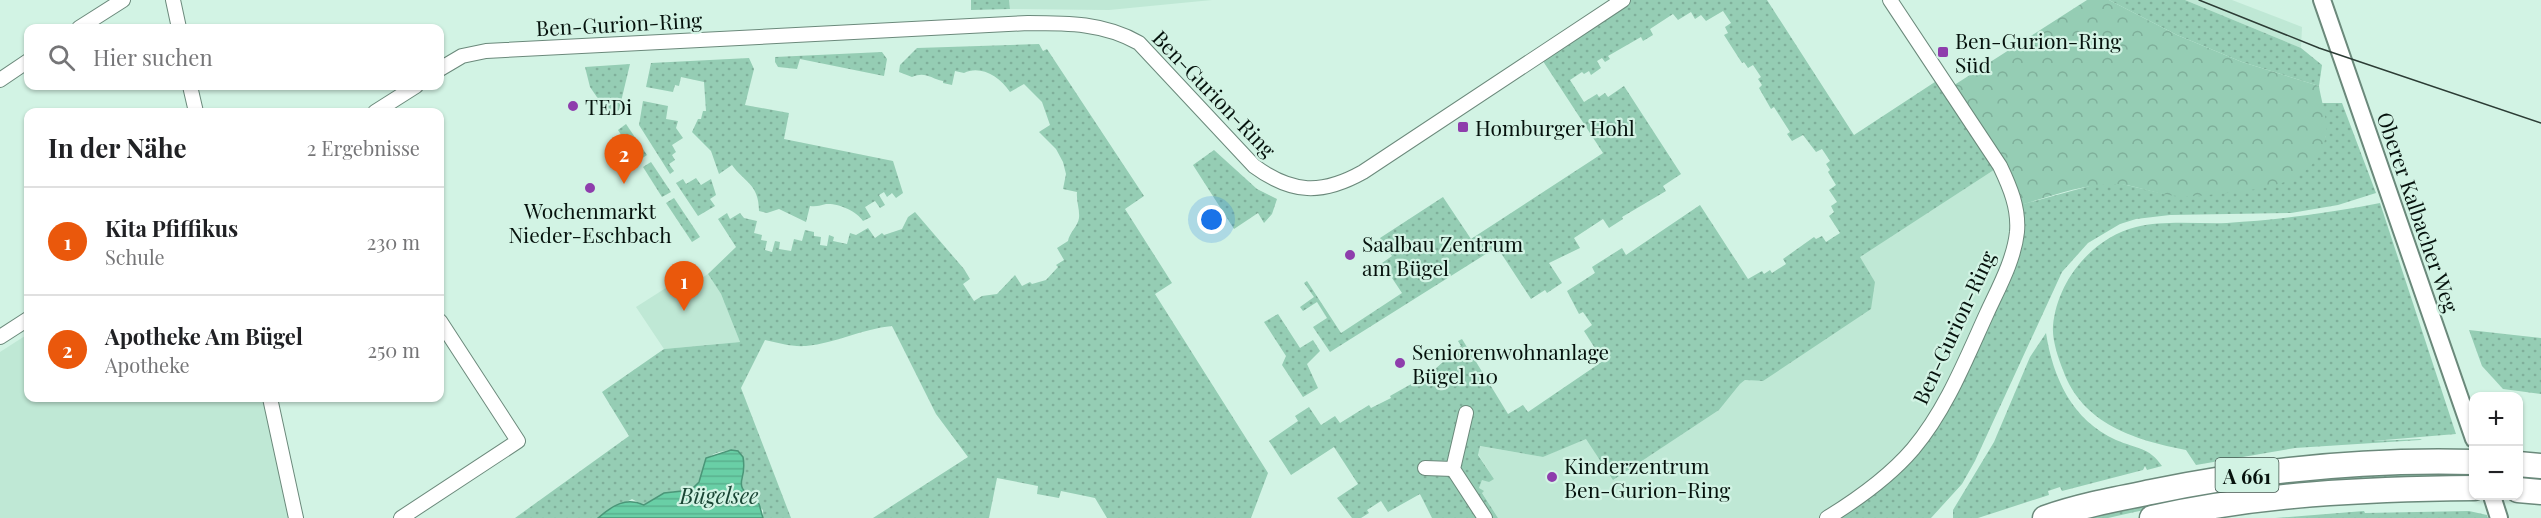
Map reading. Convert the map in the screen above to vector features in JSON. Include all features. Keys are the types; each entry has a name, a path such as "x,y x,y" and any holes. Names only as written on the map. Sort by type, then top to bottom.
{"highway":[{"name":"A 661","path":"2045,518 2122,498 2239,476 2322,465 2464,461"},
{"path":"2523,464 2541,466"},
{"name":"A 661","path":"2152,518 2253,500 2307,494 2378,489 2468,488"},
{"path":"2523,490 2541,492"}],"street":[{"path":"85,24 123,0"},
{"path":"173,0 178,24"},
{"name":"Ben-Gurion-Ring","path":"444,67 462,56 486,51 1028,23 1087,25 1123,34 1139,44 1254,166 1270,178 1289,186 1310,189 1328,188 1363,172 1623,0"},
{"name":"Ben-Gurion-Ring","path":"1827,518 1883,478 1913,449 1940,410 2010,263 2017,232 2016,206 2000,166 1890,0"},
{"name":"Oberer Kalbacher Weg","path":"2322,0 2469,425"},
{"path":"0,80 24,64"},
{"path":"191,90 195,108"},
{"path":"381,108 410,90"},
{"path":"0,337 24,322"},
{"path":"401,518 518,441 444,327"},
{"path":"271,402 296,518"},
{"path":"1466,413 1453,469 1485,518"},
{"path":"1425,468 1453,469"},
{"path":"2494,500 2499,518"}],"shaded area":[{"path":"1009,0 1212,0 1109,10 1010,9"},
{"path":"2185,0 2232,0 2302,27 2301,48"},
{"path":"2000,166 2016,206 2010,263 1913,449 1827,518 1498,518 1479,488 1482,480 1494,479 1478,454 1479,446 1543,457 1586,438 1614,479 1719,410 1745,380 1763,381 1875,282 1859,257"},
{"path":"691,272 697,281 708,274 721,294 740,342 664,349 636,307"},
{"path":"24,337 24,402 271,402 296,518 0,518 0,352"}],"green space":[{"path":"971,0 1009,0 1010,9 971,10"},
{"path":"1623,0 1767,0 1854,135 1941,78 2000,166 1860,257 1875,282 1871,309 1763,381 1745,380 1719,410 1613,480 1586,439 1543,457 1480,446 1478,455 1494,479 1489,482 1482,480 1479,488 1484,491 1482,493 1498,518 1432,518 1420,494 1388,512 1381,501 1367,510 1369,513 1361,518 1352,518 1337,498 1358,484 1334,447 1291,475 1269,441 1298,421 1295,416 1309,407 1321,425 1335,416 1340,423 1369,405 1371,408 1391,398 1390,396 1420,379 1429,370 1434,370 1444,361 1442,358 1461,346 1458,341 1462,339 1508,414 1523,405 1528,412 1603,361 1584,331 1592,325 1583,312 1579,314 1567,291 1595,273 1592,267 1622,248 1626,255 1700,205 1748,279 1762,271 1764,274 1770,270 1772,273 1786,264 1783,259 1814,237 1816,239 1822,236 1826,242 1840,233 1829,216 1834,212 1831,206 1837,202 1829,190 1836,185 1826,164 1830,161 1822,149 1816,152 1803,135 1792,141 1787,134 1790,132 1774,107 1771,109 1759,88 1762,85 1758,79 1761,77 1753,65 1748,68 1744,62 1742,63 1724,35 1728,33 1725,27 1731,23 1723,11 1706,21 1701,15 1695,19 1691,12 1678,20 1673,14 1650,29 1653,35 1643,41 1641,37 1608,56 1610,59 1605,62 1602,58 1597,61 1601,68 1591,75 1589,71 1584,74 1582,72 1570,80 1584,102 1597,94 1599,97 1605,93 1608,97 1624,86 1681,174 1663,186 1666,191 1622,217 1623,219 1609,228 1603,219 1574,238 1580,248 1549,263 1562,283 1547,293 1545,290 1531,299 1497,247 1330,352 1313,327 1327,318 1317,302 1303,311 1300,307 1314,297 1304,283 1307,281 1341,333 1402,293 1382,263 1392,256 1380,238 1443,197 1471,239 1603,153 1539,55"},
{"path":"2087,0 2109,0 2177,35 2242,62 2319,86 2325,113 2326,134 2319,155 2310,167 2299,175 2272,186 2257,189 2183,196 2114,184 2077,189 2016,206 1948,89"},
{"path":"2109,0 2185,0 2301,48 2322,65 2319,86 2242,62 2177,35"},
{"path":"1039,44 1043,51 1047,49 1144,196 1125,209 1172,283 1155,294 1268,473 1251,518 1107,518 1095,498 1061,491 1059,498 1037,494 1038,486 997,478 989,518 873,518 968,457 936,414 892,326 806,346 765,340 741,388 791,518 763,518 763,510 746,496 742,488 742,473 731,450 712,455 705,464 699,481 691,489 668,493 648,504 632,499 598,518 515,518 629,436 602,392 664,349 740,342 721,294 708,274 736,247 718,219 727,213 730,219 740,213 744,218 757,221 754,233 762,235 761,240 767,241 765,250 772,252 775,241 780,242 779,249 791,251 794,239 802,241 805,230 814,232 814,236 821,237 820,245 827,246 829,235 834,237 833,241 847,244 850,233 856,235 868,228 875,238 882,233 884,235 902,229 908,217 915,212 964,269 970,279 963,284 974,301 982,296 997,294 1015,275 1022,286 1030,282 1032,284 1046,280 1058,267 1056,265 1064,260 1057,248 1068,241 1079,215 1077,192 1063,189 1066,174 1063,162 1056,149 1039,132 1050,125 1042,102 1024,84 1010,92 995,76 982,71 964,73 955,71 952,85 927,76 912,77 899,72 900,65 917,48"},
{"path":"882,52 887,59 884,76 800,59 797,69 778,67 775,62 775,57"},
{"path":"749,58 754,69 745,105 789,113 784,139 893,161 903,193 896,198 892,193 887,197 884,192 879,195 885,205 880,208 875,201 865,207 871,217 863,221 852,211 831,204 810,206 806,222 779,209 767,213 759,211 754,189 750,184 732,165 719,174 711,151 692,132 698,119 701,119 703,111 706,111 704,82 681,77 679,86 675,85 673,92 646,87 651,63"},
{"path":"630,64 619,110 610,116 590,87 585,67"},
{"path":"643,101 668,106 666,119 678,121 676,128 683,138 672,145 676,152 672,155 675,160 669,164 674,171 670,174 639,125"},
{"path":"2322,103 2342,103 2376,193 2338,205 2291,213 2170,215 2136,219 2120,224 2088,243 2062,272 1975,461 1962,484 1931,518 1827,518 1913,449 2010,263 2016,206 2097,184 2118,183 2169,195 2326,137"},
{"path":"626,124 647,155 638,161 618,130"},
{"path":"1214,150 1257,189 1277,199 1272,214 1264,223 1258,213 1234,229 1193,165"},
{"path":"651,162 671,192 662,197 643,167"},
{"path":"696,178 701,185 711,179 716,195 710,199 715,206 698,216 676,183 683,179 686,184"},
{"path":"674,198 700,237 692,242 666,203"},
{"path":"2380,203 2456,434 2372,441 2422,439 2420,440 2295,448 2196,465 2186,450 2148,441 2112,426 2083,404 2072,389 2054,343 2053,326 2056,309 2069,278 2091,251 2105,241 2120,233 2147,225 2266,220"},
{"path":"1278,314 1300,348 1313,340 1320,351 1307,364 1318,388 1303,397 1282,365 1286,356 1264,322"},
{"path":"2469,330 2541,338 2541,394 2503,389 2482,366"},
{"path":"2046,333 2054,366 2067,396 2076,409 2101,432 2142,449 2152,455 2162,466 2147,470 2145,466 2143,470 2062,491 2060,487 2048,491 2049,495 1978,518 1953,518 1953,510 1994,442 2030,357"},
{"path":"2457,472 2458,477 2369,480 2282,487 2195,500 2108,518 2088,518 2239,486 2364,474"},
{"path":"2364,511 2365,513 2469,511 2487,515 2488,518 2275,518"}],"water":[{"name":"Bügelsee","path":"731,450 738,451 743,457 742,486 744,491 759,504 763,518 598,518 609,509 625,502 644,505 664,493 691,490 699,482 706,458"}],"tram line":[{"path":"2199,0 2319,48 2541,123"}],"place":[{"name":"Ben-Gurion-Ring Süd","path":"1943,52"},
{"name":"TEDi","path":"573,106"},
{"name":"Homburger Hohl","path":"1463,127"},
{"name":"Apotheke Am Bügel","path":"624,184"},
{"name":"Wochenmarkt Nieder-Eschbach","path":"590,188"},
{"name":"Saalbau Zentrum am Bügel","path":"1350,255"},
{"name":"Kita Pfiffikus","path":"684,311"},
{"name":"Seniorenwohnanlage Bügel 110","path":"1400,363"},
{"name":"Kinderzentrum Ben-Gurion-Ring","path":"1552,477"}]}
